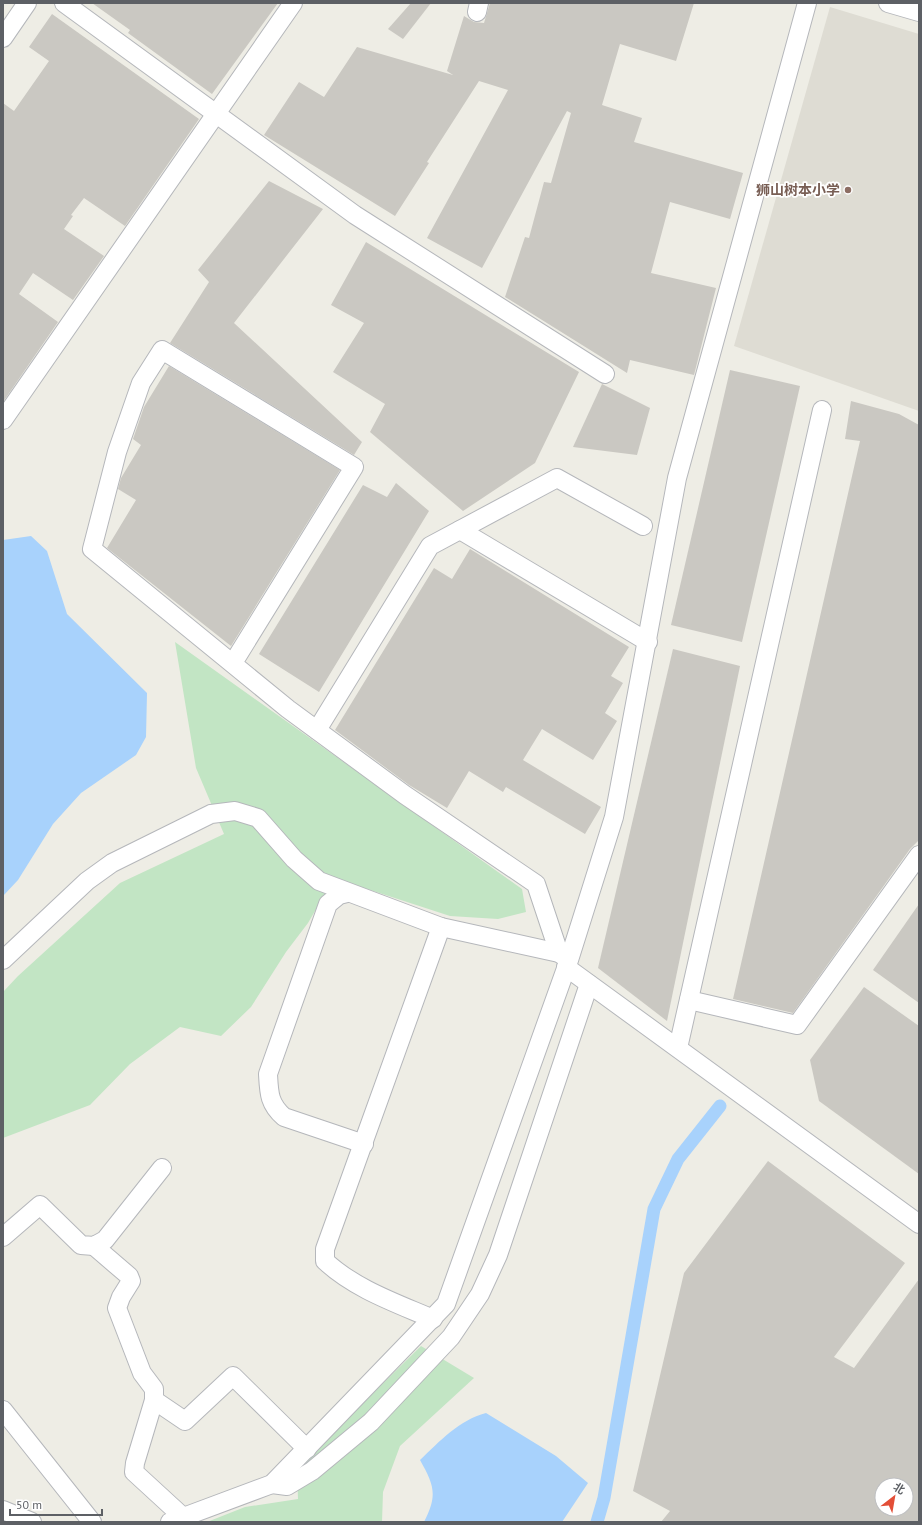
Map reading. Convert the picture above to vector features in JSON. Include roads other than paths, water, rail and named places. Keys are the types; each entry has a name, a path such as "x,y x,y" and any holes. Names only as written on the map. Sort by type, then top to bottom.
{"street":[{"path":"3,38 27,3"},
{"path":"64,3 355,215 604,374"},
{"path":"3,420 293,3"},
{"path":"94,1246 129,1276 131,1281 121,1297 117,1308 142,1373 154,1389 154,1400 135,1463 134,1472 177,1520 272,1484 446,1304 614,818 678,478 808,3"},
{"path":"888,3 919,12"},
{"path":"233,663 354,467 162,350 141,383 117,452 92,549 233,663 317,730 405,795 536,884 565,960 589,984 919,1224"},
{"path":"678,1048 822,410"},
{"path":"317,730 430,546 557,478 643,526"},
{"path":"460,530 648,642"},
{"path":"3,960 87,881 112,863 211,814 235,811 258,818 294,859 319,881 347,893 442,927 565,960"},
{"path":"689,1000 797,1025 919,855"},
{"path":"347,893 339,895 328,904 268,1074 269,1095 275,1109 284,1117 364,1144"},
{"path":"433,1319 381,1296 339,1274 325,1261 325,1249 442,927"},
{"path":"272,1484 287,1486 312,1471 371,1422 451,1337 480,1294 498,1255 589,984"},
{"path":"3,1237 40,1205 81,1245 94,1246 105,1240 162,1168"},
{"path":"154,1400 184,1421 234,1376 307,1449"},
{"path":"3,1410 92,1522"},
{"path":"3,1510 32,1522"}],"water":[{"path":"31,536 47,551 67,614 147,693 146,737 136,755 81,793 53,824 18,880 3,896 3,540"},
{"path":"486,1413 556,1456 588,1483 562,1522 424,1522 433,1497 431,1483 420,1460 450,1432 476,1416"}],"waterway":[{"path":"597,1522 604,1498 654,1209 678,1159 720,1106"}],"place":[{"name":"狮山树本小学","path":"848,190"}]}
